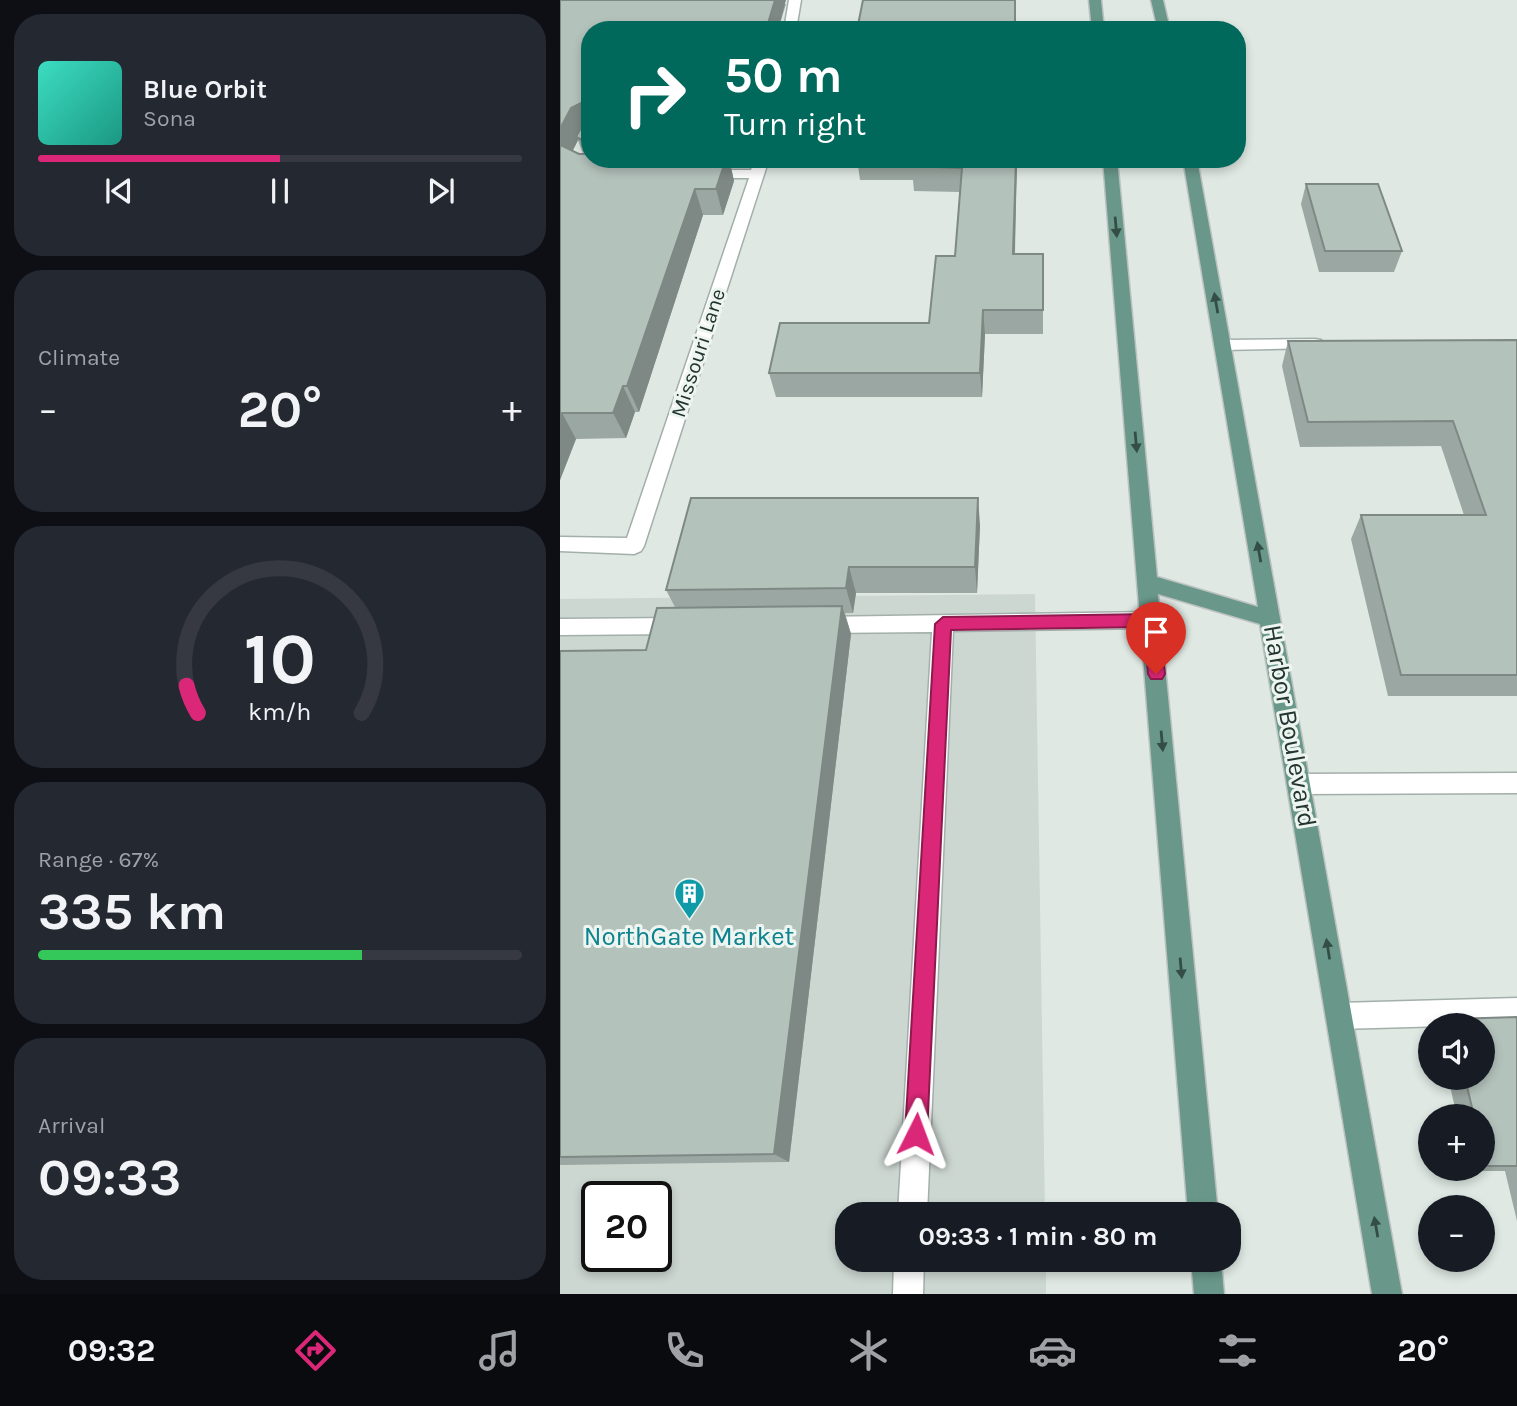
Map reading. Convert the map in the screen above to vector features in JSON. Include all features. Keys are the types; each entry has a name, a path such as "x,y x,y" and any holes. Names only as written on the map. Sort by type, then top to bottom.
{"main road":[{"path":"1095,0 1097,21"},
{"path":"1157,0 1162,21"},
{"path":"1111,168 1202,1202"},
{"name":"Harbor Boulevard","path":"1192,168 1387,1294"},
{"path":"1149,583 1271,619"},
{"path":"1207,1272 1209,1294"}],"street":[{"path":"792,21 795,0"},
{"path":"690,174 750,168"},
{"name":"Missouri Lane","path":"560,544 634,546 760,168"},
{"path":"1223,345 1332,344"},
{"path":"806,625 1152,620"},
{"path":"913,1202 943,624"},
{"path":"560,627 697,626"},
{"path":"1300,784 1517,783"},
{"path":"1339,1016 1517,1012"},
{"path":"908,1294 909,1272"}],"shaded area":[{"path":"1035,594 1045,1202 835,1202 835,1272 1046,1272 1046,1294 560,1294 560,599"}],"building":[{"path":"560,0 775,0 769,21 581,21 581,103 571,108 560,129"},
{"path":"863,0 1015,0 1015,21 859,21"},
{"path":"560,145 581,154 581,168 723,168 716,189 695,189 627,386 623,386 613,413 562,413 560,418"},
{"path":"962,168 1016,168 1013,254 1043,254 1043,310 983,310 980,373 769,373 780,323 929,323 936,256 955,256"},
{"path":"1306,184 1378,184 1402,251 1325,251"},
{"path":"1517,340 1517,675 1401,675 1361,515 1486,515 1453,421 1308,422 1288,341"},
{"path":"691,498 978,498 975,567 849,567 846,588 666,590"},
{"name":"NorthGate Market","path":"842,606 774,1154 560,1157 560,651 646,650 657,608"},
{"path":"1517,1017 1517,1166 1495,1166 1495,1104 1471,1104 1468,1090 1495,1090 1495,1018"}],"place":[{"name":"NorthGate Market","path":"689,920"}],"route":[{"path":"916,1134 943,624 1152,620 1156,674"}]}
